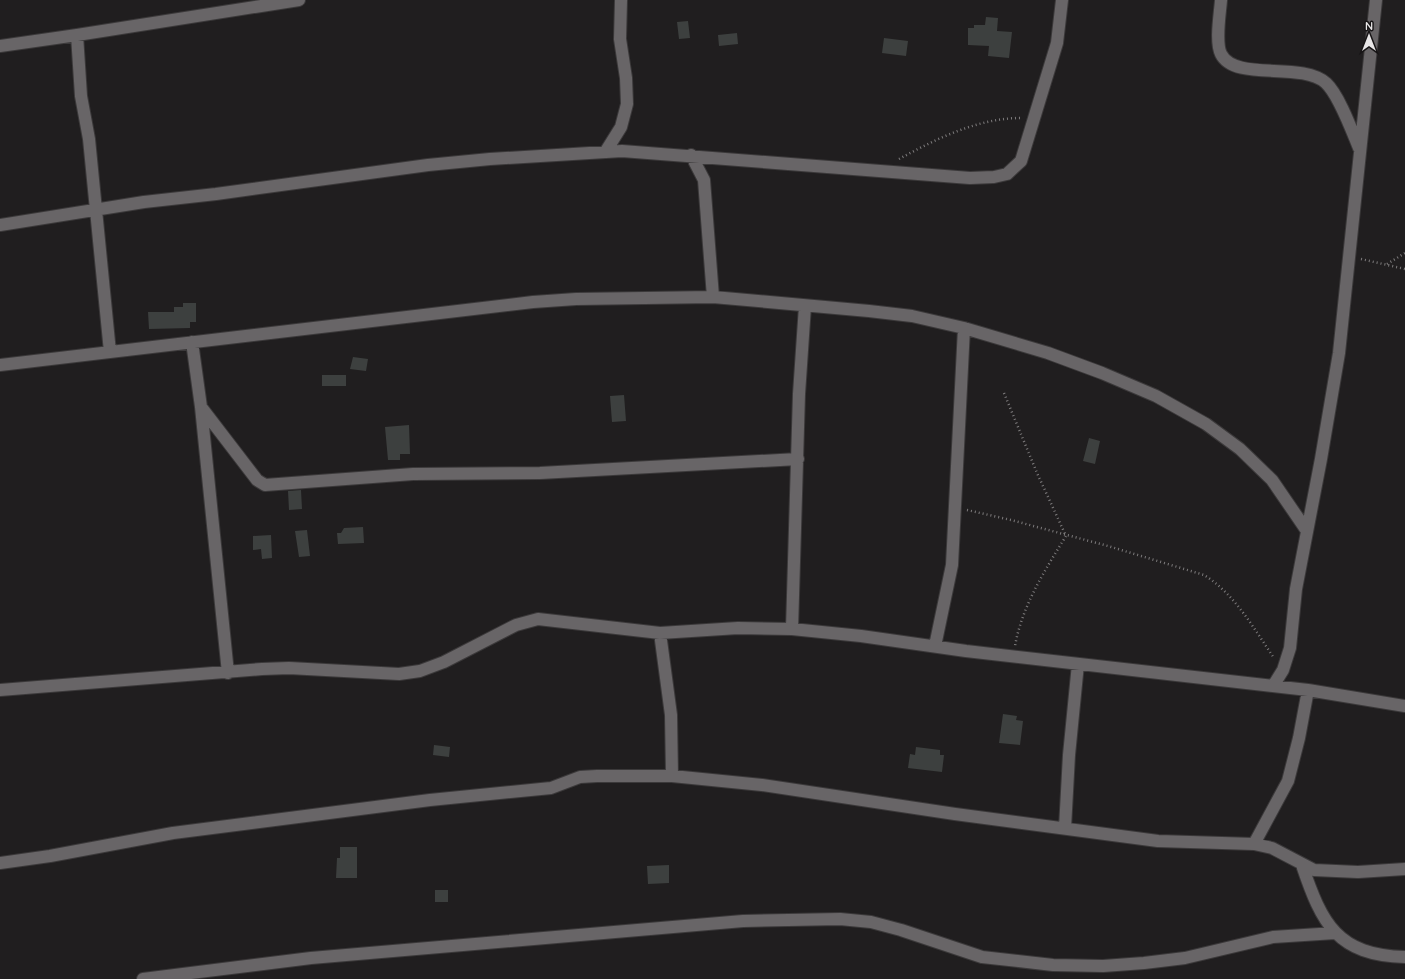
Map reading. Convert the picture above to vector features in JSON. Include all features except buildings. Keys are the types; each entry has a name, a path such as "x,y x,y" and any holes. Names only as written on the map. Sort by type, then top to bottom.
{"street":[{"path":"0,46 299,0"},
{"path":"606,151 621,128 627,104 626,78 620,39 621,0"},
{"path":"0,225 96,209 428,165 606,151 634,150 855,170 970,178 994,177 1011,172 1021,161 1036,118 1057,43 1062,0"},
{"path":"1221,0 1219,45 1222,55 1232,65 1256,70 1295,72 1313,75 1327,83 1341,106 1360,149"},
{"path":"1273,686 1282,670 1290,648 1296,589 1339,353 1376,0"},
{"path":"77,35 81,96 89,139 110,352"},
{"path":"691,155 704,180 713,297"},
{"path":"0,365 533,302 576,299 713,297 912,316 964,328 1048,353 1102,373 1156,396 1206,424 1240,448 1272,480 1307,531"},
{"path":"792,629 799,394 805,306"},
{"path":"936,646 952,565 964,328"},
{"path":"192,342 201,407 228,673"},
{"path":"201,407 258,480 265,485 272,486 412,474 540,473 798,459"},
{"path":"0,690 289,668 399,674 420,671 444,662 516,625 532,619 660,633 738,628 792,629 1308,690 1405,706"},
{"path":"660,633 671,715 672,776"},
{"path":"1065,828 1069,755 1078,664"},
{"path":"1254,844 1288,781 1299,738 1308,690"},
{"path":"0,863 50,856 173,833 430,800 551,788 589,776 672,776 762,785 955,814 1166,842 1254,844 1272,848 1314,870 1337,872 1405,869"},
{"path":"1302,865 1318,907 1336,933 1351,946 1372,954 1405,957"},
{"path":"143,979 311,958 743,921 840,919 871,922 902,930 982,957 1053,965 1103,966 1144,963 1185,958 1273,937 1336,933"}],"path":[{"path":"897,160 930,142 957,132 1001,119 1036,118"},
{"path":"1387,264 1405,253"},
{"path":"1348,257 1405,269"},
{"path":"1004,393 1037,473 1066,536"},
{"path":"955,507 1011,520 1184,568 1209,578 1228,596 1252,624 1282,670"},
{"path":"1013,656 1018,631 1029,602 1066,536"}]}
